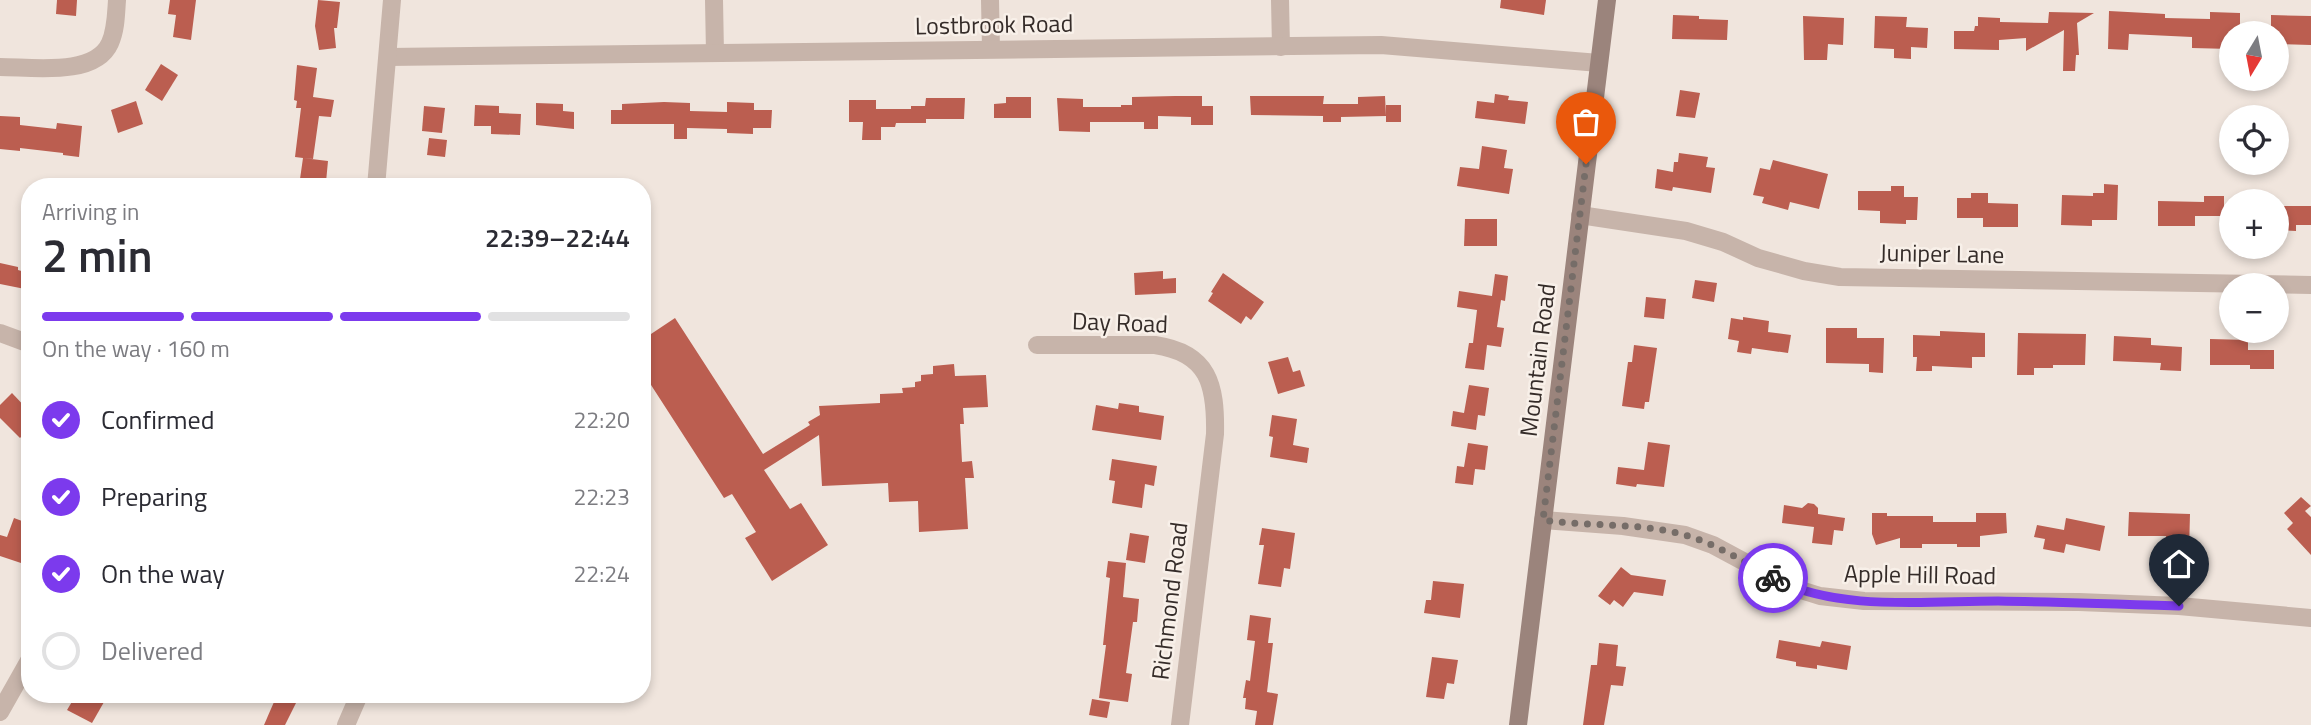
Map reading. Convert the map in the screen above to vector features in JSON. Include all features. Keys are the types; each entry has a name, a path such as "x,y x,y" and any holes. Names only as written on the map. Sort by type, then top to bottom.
{"main road":[{"name":"Mountain Road","path":"1518,725 1607,0"}],"street":[{"path":"0,67 74,66 94,62 110,43 117,0"},
{"path":"377,178 392,0"},
{"path":"714,0 715,53"},
{"path":"990,0 991,49"},
{"path":"1280,0 1281,47"},
{"name":"Lostbrook Road","path":"388,57 1381,45 1599,63"},
{"name":"Juniper Lane","path":"1580,215 1686,231 1723,242 1758,258 1804,271 1840,276 2311,285"},
{"path":"0,333 21,341"},
{"name":"Day Road","path":"1037,345 1155,345 1168,347 1191,357 1211,383 1216,406 1209,483"},
{"name":"Richmond Road","path":"1180,725 1209,483"},
{"name":"Apple Hill Road","path":"1543,520 1623,526 1685,535 1713,545 1791,587 1820,596 1864,601 2079,602 2179,606 2311,618"},
{"path":"0,712 21,675"},
{"path":"346,725 356,703"}],"building":[{"path":"57,0 77,0 76,16 56,14"},
{"path":"170,0 196,0 191,40 173,37 176,15 168,14"},
{"path":"318,0 340,2 337,28 334,28 336,48 319,50 315,26"},
{"path":"1501,0 1546,0 1544,15 1500,8"},
{"path":"2109,11 2165,14 2165,18 2210,19 2210,12 2240,13 2240,21 2219,21 2219,49 2192,48 2192,37 2129,34 2128,50 2108,49"},
{"path":"2049,12 2094,13 2077,23 2079,55 2076,55 2075,71 2063,71 2064,30 2026,51 2026,38 1999,40 1999,50 1954,49 1954,31 1974,31 1975,26 1978,26 1978,17 2000,18 2000,22 2048,23"},
{"path":"1673,15 1728,20 1727,40 1672,39"},
{"path":"2271,15 2311,16 2311,45 2289,44 2289,21 2271,21"},
{"path":"1803,16 1844,18 1843,45 1828,44 1827,60 1804,60"},
{"path":"1875,16 1907,17 1906,27 1928,28 1927,48 1911,47 1911,59 1894,58 1894,49 1874,48"},
{"path":"161,64 178,75 162,101 145,90"},
{"path":"297,65 317,68 313,97 334,100 331,117 319,116 313,159 295,157 301,108 296,108 297,101 294,100"},
{"path":"1680,90 1700,93 1695,118 1676,116"},
{"path":"1495,94 1509,96 1508,100 1528,102 1525,124 1475,118 1477,101 1494,103"},
{"path":"1202,96 1202,106 1213,106 1213,125 1191,125 1191,117 1158,116 1158,129 1144,129 1144,122 1090,122 1090,132 1059,131 1057,98 1083,99 1083,107 1121,107 1132,105 1132,97"},
{"path":"1250,96 1324,96 1323,104 1358,104 1358,97 1385,96 1386,116 1341,117 1341,122 1323,122 1323,116 1251,115"},
{"path":"1006,97 1031,97 1031,118 994,118 994,104 1006,103"},
{"path":"926,98 965,98 964,119 926,119 926,123 896,123 895,127 881,127 881,140 862,140 863,122 849,122 849,100 876,100 876,109 911,109 911,106 925,106"},
{"path":"136,101 143,124 118,133 111,110"},
{"path":"727,102 754,103 754,110 772,110 771,128 753,128 753,134 727,133 727,129 687,128 687,139 674,139 674,124 611,124 611,110 622,110 622,104 690,103 690,111 727,112"},
{"path":"536,103 563,104 563,111 574,112 574,129 536,125"},
{"path":"475,105 499,106 499,113 521,114 520,135 491,134 491,126 474,126"},
{"path":"1386,105 1401,105 1401,122 1386,122"},
{"path":"424,106 445,108 442,133 422,131"},
{"path":"0,116 20,117 20,125 56,129 57,123 82,126 79,157 20,148 20,151 0,149"},
{"path":"429,138 447,140 445,157 427,155"},
{"path":"1482,146 1507,150 1504,168 1513,169 1509,194 1457,186 1460,167 1479,169"},
{"path":"1679,153 1708,157 1706,167 1715,168 1711,193 1673,187 1672,191 1655,188 1657,169 1673,172"},
{"path":"303,158 328,161 326,178 300,178"},
{"path":"1773,160 1828,174 1819,209 1790,202 1788,210 1762,203 1764,197 1753,195 1760,168 1770,170"},
{"path":"2104,184 2118,185 2117,220 2092,220 2092,226 2061,225 2062,195 2093,196 2093,193 2104,193"},
{"path":"1891,186 1904,186 1904,197 1918,197 1917,220 1906,220 1906,224 1880,223 1880,211 1858,210 1858,191 1891,191"},
{"path":"1971,193 1988,193 1988,203 2018,204 2018,227 1983,227 1983,218 1957,218 1957,198 1971,198"},
{"path":"2204,196 2219,196 2219,216 2195,216 2195,226 2158,226 2158,201 2204,202"},
{"path":"2289,206 2311,206 2311,225 2296,225 2296,231 2289,231"},
{"path":"1465,219 1497,219 1497,246 1464,246"},
{"path":"0,263 18,267 21,271 21,288 0,284"},
{"path":"1163,271 1163,279 1176,278 1176,293 1135,295 1134,273"},
{"path":"1223,273 1264,302 1251,320 1246,316 1241,324 1208,301"},
{"path":"1495,274 1508,276 1505,301 1501,300 1497,327 1504,328 1501,347 1487,345 1484,370 1465,368 1469,343 1473,343 1477,310 1457,307 1459,291 1492,296"},
{"path":"1695,280 1717,283 1714,302 1692,298"},
{"path":"1646,297 1666,299 1664,319 1644,317"},
{"path":"1743,317 1769,321 1768,332 1791,335 1788,353 1752,348 1751,354 1737,352 1739,341 1728,339 1731,318 1743,320"},
{"path":"675,318 763,454 810,425 808,422 820,415 819,406 880,403 880,394 903,393 902,388 915,387 915,382 921,381 921,375 933,374 933,366 954,364 955,376 986,375 988,407 963,408 964,424 960,424 962,462 972,461 974,478 965,478 968,529 919,532 918,501 889,502 888,483 822,486 819,435 764,470 790,509 801,503 828,545 772,581 745,538 756,532 732,494 724,498 651,385 651,334"},
{"path":"1826,328 1857,328 1857,338 1884,338 1883,373 1869,372 1869,364 1826,363"},
{"path":"1940,331 1985,333 1985,357 1972,357 1972,368 1932,366 1932,371 1916,371 1917,357 1913,357 1913,335 1940,336"},
{"path":"2018,333 2086,334 2085,365 2053,365 2053,368 2034,368 2034,375 2017,375"},
{"path":"2114,336 2151,338 2151,345 2182,347 2181,371 2160,370 2161,363 2113,361"},
{"path":"2210,339 2219,339 2219,343 2248,343 2248,350 2274,350 2274,369 2250,369 2250,365 2210,365"},
{"path":"1634,345 1657,348 1649,402 1645,402 1644,409 1622,406 1628,362 1632,362"},
{"path":"1288,357 1293,372 1300,370 1305,386 1278,394 1268,362"},
{"path":"1469,385 1489,388 1485,416 1478,415 1476,430 1451,426 1453,411 1464,413"},
{"path":"12,393 21,402 20,438 0,418 0,405"},
{"path":"1119,403 1139,406 1139,412 1164,416 1161,440 1092,430 1096,405 1118,409"},
{"path":"1272,415 1297,419 1293,445 1309,448 1307,463 1270,457"},
{"path":"1648,442 1670,445 1664,487 1616,484 1618,467 1644,470"},
{"path":"1468,443 1488,446 1485,470 1475,469 1473,485 1455,483 1457,466 1464,467"},
{"path":"1112,459 1157,466 1154,486 1145,484 1142,508 1112,503 1115,481 1109,480"},
{"path":"2301,497 2311,506 2305,511 2311,517 2311,555 2287,529 2293,523 2284,513"},
{"path":"1808,503 1818,508 1818,514 1845,518 1843,531 1834,530 1832,545 1812,543 1814,527 1782,523 1784,505 1802,508"},
{"path":"2129,512 2190,514 2189,551 2166,551 2166,536 2128,536"},
{"path":"1872,513 1887,513 1887,516 1933,516 1933,522 1976,522 1976,513 2006,513 2007,533 1980,536 1980,547 1922,544 1922,548 1900,548 1900,538 1876,545 1872,534"},
{"path":"14,518 21,521 21,563 0,556 0,535 7,537"},
{"path":"2066,518 2105,526 2100,551 2066,544 2064,553 2043,549 2045,539 2034,537 2037,525 2064,530"},
{"path":"1262,528 1295,533 1290,569 1284,568 1281,587 1258,584 1264,545 1259,545"},
{"path":"1130,533 1149,536 1145,563 1126,560"},
{"path":"1108,561 1126,563 1123,597 1139,599 1126,673 1132,674 1128,702 1099,698 1106,645 1103,645 1110,578 1106,577"},
{"path":"1621,567 1631,575 1666,580 1663,596 1634,592 1623,607 1614,600 1610,605 1598,596"},
{"path":"1433,581 1464,584 1460,618 1424,613 1426,600 1431,600"},
{"path":"1250,615 1271,618 1268,643 1273,643 1267,692 1278,694 1273,725 1255,725 1257,711 1245,709 1246,698 1243,698 1246,680 1250,681 1255,641 1247,640"},
{"path":"1779,640 1820,647 1822,641 1851,646 1847,670 1817,665 1817,669 1796,666 1796,662 1776,658"},
{"path":"1599,643 1618,645 1616,666 1626,667 1623,686 1611,685 1604,725 1583,725 1591,665 1597,665"},
{"path":"1432,657 1458,660 1454,684 1447,683 1444,699 1426,697"},
{"path":"1092,699 1110,702 1107,718 1089,715"},
{"path":"71,703 103,703 92,723 67,710"},
{"path":"274,703 296,703 285,725 264,725"}],"way so far":[{"path":"1586,164 1543,520 1662,530 1685,535 1713,545 1773,578"}],"route":[{"path":"1773,578 1820,596 1864,601 2079,602 2179,606"}]}
